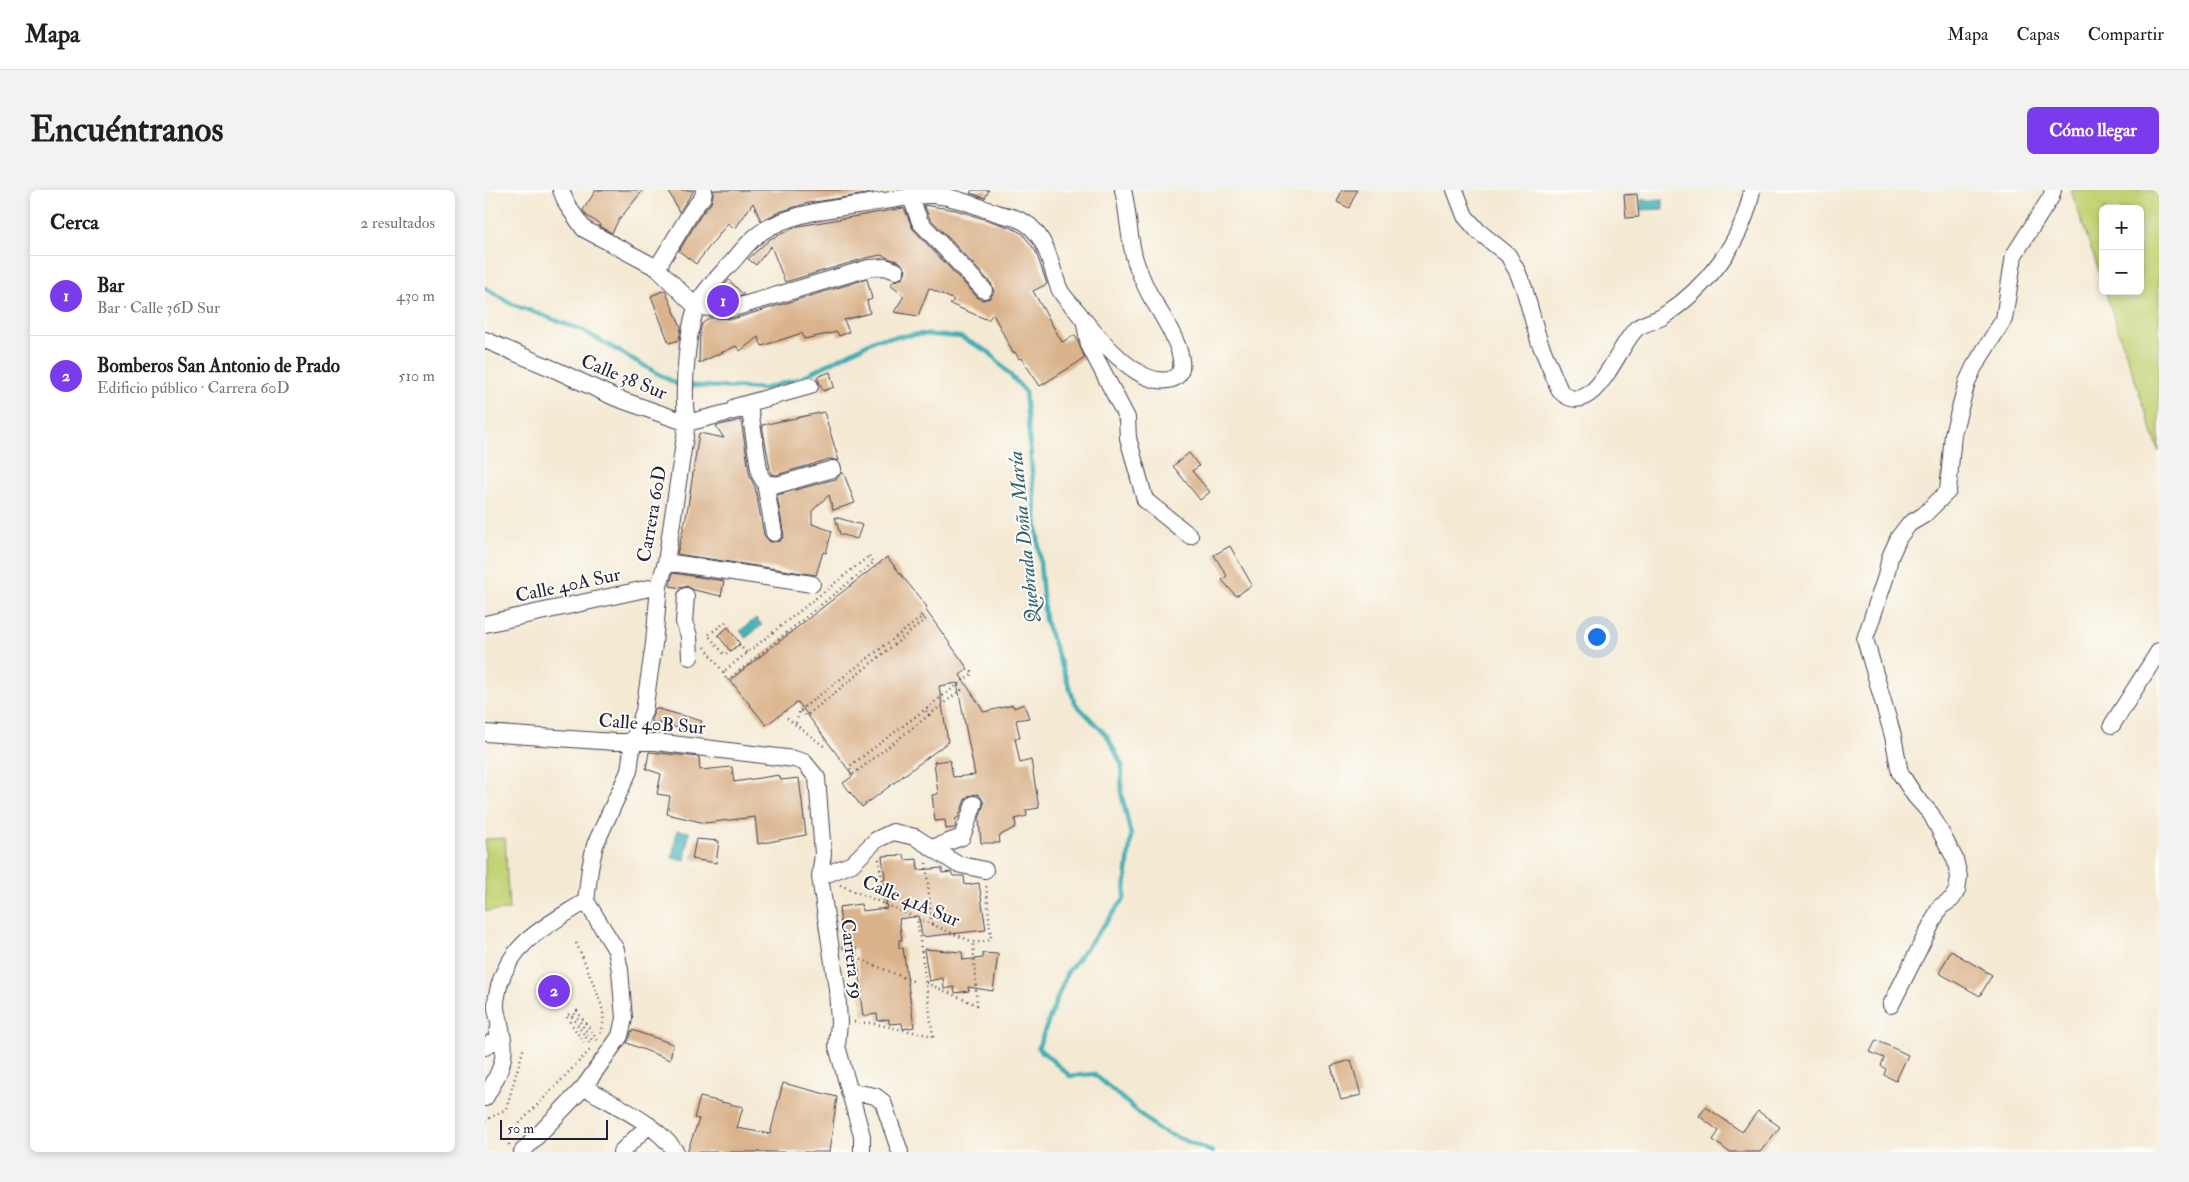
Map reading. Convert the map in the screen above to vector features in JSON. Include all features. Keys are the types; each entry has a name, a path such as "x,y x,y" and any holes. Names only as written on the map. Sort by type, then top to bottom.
{"street":[{"path":"561,190 567,205 584,229 657,268 696,307 729,309 869,268 885,267 896,271"},
{"path":"657,268 693,209 703,197 704,190"},
{"path":"696,307 752,239 771,226 889,195 934,196 965,201 1001,214 1016,217 1028,225 1039,236 1049,253 1059,290 1110,350 1147,377 1169,380 1178,376 1181,371 1178,348 1135,262 1130,242 1123,190"},
{"path":"1455,190 1460,208 1471,224 1509,255 1524,288 1532,324 1560,391 1568,397 1575,399 1589,394 1606,376 1638,328 1661,318 1703,281 1719,264 1740,232 1752,190"},
{"path":"1891,1005 1940,907 1952,899 1957,890 1959,877 1955,859 1931,814 1915,796 1900,773 1889,719 1865,639 1887,576 1890,557 1899,537 1909,524 1924,515 1948,491 1953,434 1967,382 1974,366 2004,319 2014,255 2051,197 2053,190"},
{"path":"909,196 920,222 984,290"},
{"name":"Carrera 60D","path":"586,901 595,845 629,771 633,741 644,710 654,644 659,586 666,562 687,417 686,362 696,307"},
{"path":"1085,321 1089,345 1127,418 1128,438 1145,500 1189,536"},
{"name":"Calle 38 Sur","path":"485,340 616,398 687,417"},
{"path":"687,417 810,386"},
{"path":"687,417 742,408 750,411 760,475 765,483 775,533"},
{"path":"765,483 777,485 833,468"},
{"path":"666,562 811,584"},
{"name":"Calle 40A Sur","path":"485,624 659,586"},
{"path":"687,596 684,622 689,636 690,650"},
{"path":"2112,725 2159,651"},
{"name":"Calle 40B Sur","path":"485,733 615,742 656,742 794,759 804,762 813,769"},
{"name":"Carrera 59","path":"813,769 817,778 822,824 823,854 820,876 837,989 839,1022 837,1046 862,1136 862,1152"},
{"path":"932,848 962,837 974,804"},
{"path":"820,876 852,864 876,840 886,834 899,833 915,837 957,864 985,870"},
{"path":"485,1098 500,1074 504,1060 505,1048 496,1008 503,970 513,953 534,934 586,901 616,950 624,1002 624,1018 620,1036 584,1086 522,1152"},
{"path":"485,1047 496,1039 500,1024"},
{"path":"584,1086 649,1126 667,1140 676,1152"},
{"path":"849,1091 875,1096 883,1102 900,1152"},
{"path":"621,1152 649,1126"}],"path":[{"path":"690,650 698,637 723,672 727,681 874,562 869,556 723,672"},
{"path":"800,710 806,716 926,619 919,613"},
{"path":"797,723 800,710 922,617"},
{"path":"726,622 708,635 725,655 739,645 747,653"},
{"path":"957,685 961,690 851,776 850,766 957,685 973,672 971,670"},
{"path":"926,712 929,715"},
{"path":"787,718 797,723 825,747"},
{"path":"876,840 885,905"},
{"path":"932,848 926,852 925,856 932,926"},
{"name":"Calle 41A Sur","path":"820,876 932,926 973,942 982,942 991,939 985,870"},
{"path":"839,1022 870,1022 933,1036 917,919"},
{"path":"926,983 977,1005 973,942"},
{"path":"510,1152 509,1139 516,1127 598,1040 603,1029 603,1008 585,960 575,944"},
{"path":"831,947 915,982"},
{"path":"584,1043 567,1016 570,1014 589,1042 592,1040 574,1013 577,1011 598,1040"},
{"path":"485,1121 507,1109 524,1047"}],"green space":[{"path":"2071,190 2159,190 2159,452 2106,295 2144,295 2144,205 2099,205 2099,272"},
{"path":"505,838 509,910 485,911 485,839"}],"water":[{"path":"1663,199 1663,209 1641,210 1641,200"},
{"path":"756,618 762,625 746,638 740,631"},
{"path":"677,830 689,832 685,860 672,858"}],"building":[{"path":"596,190 643,190 618,221 612,233 599,226 600,224 587,216 583,210"},
{"path":"668,190 694,190 679,212"},
{"path":"714,190 872,190 873,193 808,203 779,212 761,221 753,203 735,229 728,223 696,264 679,251 701,215 711,203"},
{"path":"972,190 989,190 985,198 970,193"},
{"path":"1342,190 1357,190 1349,208 1337,202"},
{"path":"1637,194 1639,217 1626,218 1624,195"},
{"path":"924,205 956,210 1012,228 1023,234 1036,252 1047,284 1033,291 1062,342 1075,335 1085,358 1040,386 1021,358 1019,359 1015,352 1013,353 993,314 988,320 950,304 954,300 929,288 918,316 894,312 904,296 890,285 894,281 903,278 906,270 900,262 881,255 785,282 771,246 756,265 748,259 770,239 799,226 904,208 913,229 977,297 982,300 990,298 994,292 991,283 929,217"},
{"path":"867,279 872,299 867,301 870,313 844,320 849,332 839,336 837,332 804,339 802,333 762,346 758,337 740,351 736,346 699,363 700,332 702,324 709,318 733,319"},
{"path":"729,280 744,295 729,299 714,297"},
{"path":"665,290 681,327 679,340 669,343 651,296"},
{"path":"830,372 834,387 823,391 817,377"},
{"path":"824,412 839,461 830,459 776,475 771,474 762,425"},
{"path":"741,420 750,477 755,487 764,535 770,542 780,541 784,536 777,495 836,479 842,472 844,474 855,503 833,510 829,495 812,511 812,524 832,531 826,553 823,552 816,575 677,554 687,513 699,433 724,438 716,426"},
{"path":"1189,453 1199,466 1192,471 1210,492 1200,500 1173,466"},
{"path":"835,517 862,525 857,539 840,534"},
{"path":"1230,546 1252,585 1238,595 1235,595 1222,580 1227,576 1214,555"},
{"path":"887,557 927,607 925,609 968,669 960,675 984,712 1013,705 1014,708 1024,704 1029,718 1016,720 1020,738 1015,738 1020,763 1031,760 1039,808 1026,810 1027,816 1015,819 1016,827 999,836 1000,843 981,843 979,820 984,803 977,794 968,796 965,800 958,818 956,818 955,828 946,829 945,820 935,821 932,795 938,794 934,762 950,760 953,777 975,775 957,683 939,686 948,742 862,807 843,783 853,776 798,702 766,725 730,680"},
{"path":"673,573 724,581 721,596 694,590 687,586 681,588 670,586"},
{"path":"728,627 740,644 730,651 718,635"},
{"path":"655,708 702,721 698,733 651,721"},
{"path":"649,752 699,757 700,770 732,767 734,782 779,775 781,780 799,778 806,835 758,844 755,817 705,823 667,814 670,796 657,794 661,774 646,769"},
{"path":"696,839 719,841 716,863 692,859"},
{"path":"904,855 905,860 917,859 918,870 942,868 942,873 951,872 953,876 964,876 965,885 979,883 986,930 922,937 919,916 899,919 902,940 899,940 899,948 903,948 914,1027 903,1029 902,1023 889,1024 889,1019 878,1021 877,1014 863,1016 856,948 843,949 839,907 861,904 862,911 887,908 882,856"},
{"path":"924,949 962,952 963,960 983,958 983,953 998,954 993,991 968,987 969,991 955,993 954,987 944,989 943,978 929,981"},
{"path":"1951,951 1992,975 1980,996 1939,973"},
{"path":"632,1030 673,1044 670,1060 627,1043"},
{"path":"1876,1040 1908,1055 1896,1081 1884,1075 1886,1069 1881,1066 1884,1058 1870,1052"},
{"path":"1351,1060 1361,1095 1341,1100 1331,1066"},
{"path":"783,1083 837,1097 829,1152 687,1152 699,1119 694,1118 700,1097 743,1107 737,1128 770,1134"},
{"path":"1706,1107 1742,1132 1758,1111 1780,1127 1760,1152 1729,1152 1713,1140 1719,1131 1699,1116"}],"waterway":[{"name":"Quebrada Doña María","path":"485,288 512,304 582,330 678,385 764,389 801,378 877,339 921,334 960,337 989,352 1025,391 1045,619 1075,703 1107,736 1122,765 1121,792 1131,835 1124,899 1067,973 1038,1048 1070,1076 1094,1074 1159,1130 1213,1152"}],"place":[{"name":"Bar","path":"723,301"},
{"name":"Bomberos San Antonio de Prado","path":"554,991"}]}
